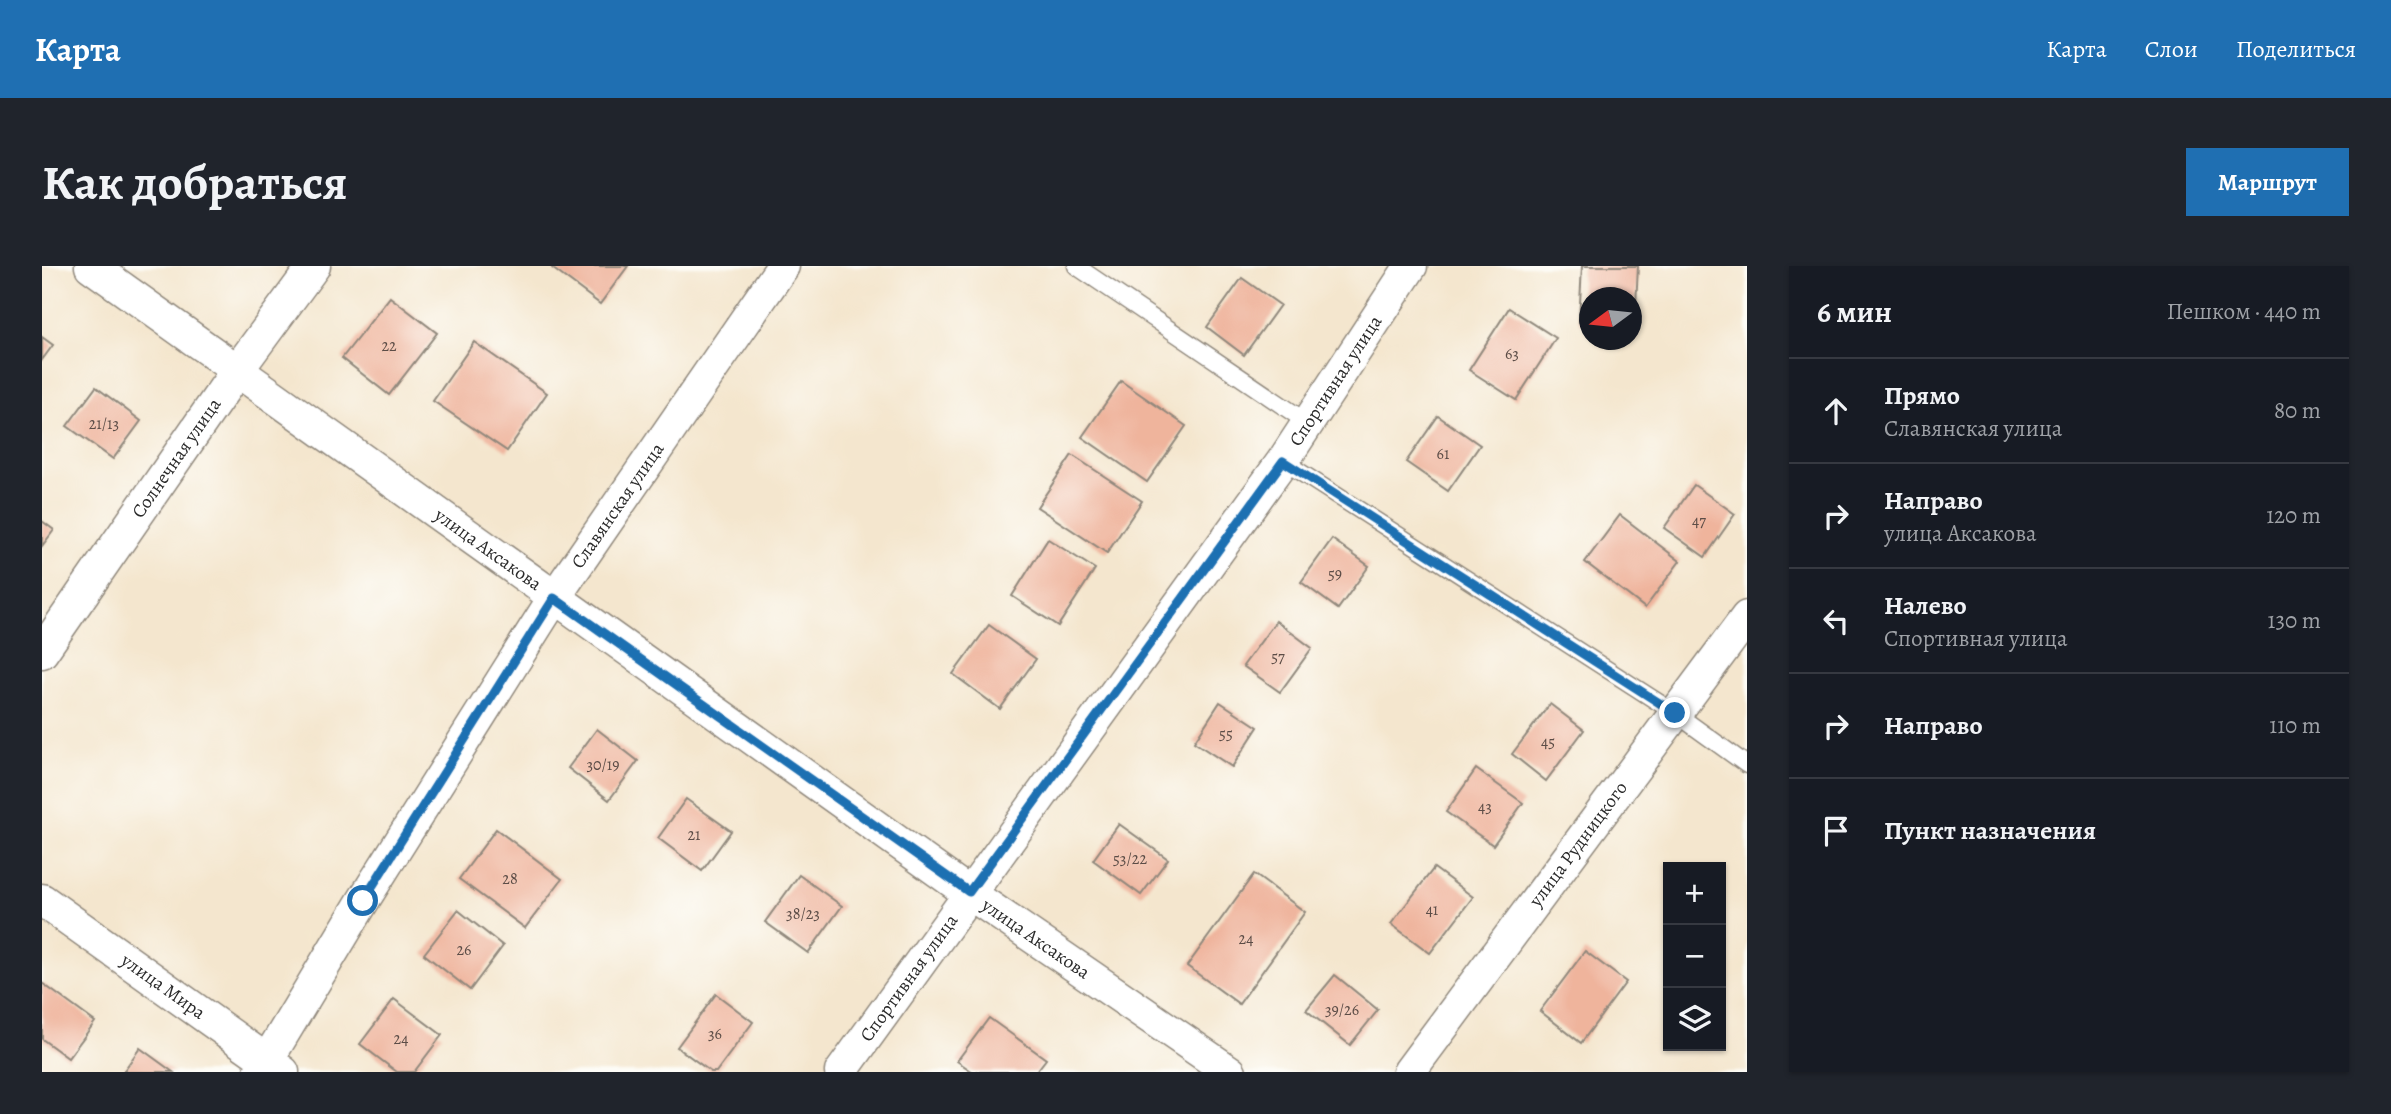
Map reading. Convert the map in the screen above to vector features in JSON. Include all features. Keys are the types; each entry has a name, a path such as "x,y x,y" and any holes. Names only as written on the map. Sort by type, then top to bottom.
{"street":[{"name":"улица Аксакова","path":"91,266 236,372 969,892 1230,1072"},
{"name":"Солнечная улица","path":"42,652 236,372 314,266"},
{"name":"Славянская улица","path":"270,1068 363,901 554,598 783,266"},
{"name":"Спортивная улица","path":"841,1072 1283,461 1411,266"},
{"name":"улица Рудницкого","path":"1409,1072 1747,617"},
{"name":"улица Мира","path":"42,900 270,1068"}],"lane":[{"path":"1076,266 1308,423"},
{"path":"1283,461 1675,713 1747,765"}],"building":[{"path":"628,266 600,304 552,268"},
{"path":"1582,266 1638,266 1637,287 1581,287"},
{"path":"1242,278 1280,305 1244,355 1207,327"},
{"path":"390,297 437,333 389,395 342,358"},
{"path":"1509,308 1556,338 1516,400 1469,370"},
{"path":"42,337 53,345 42,360"},
{"path":"474,342 547,393 507,451 433,401"},
{"path":"1121,381 1186,426 1147,482 1082,437"},
{"path":"96,387 141,421 113,459 67,426"},
{"path":"1438,416 1480,445 1448,491 1406,462"},
{"path":"1072,455 1142,501 1107,553 1037,507"},
{"path":"1694,485 1735,514 1705,557 1664,528"},
{"path":"1620,515 1680,561 1645,608 1585,562"},
{"path":"42,521 54,530 42,546"},
{"path":"1048,539 1095,569 1058,626 1012,596"},
{"path":"1332,539 1369,566 1338,609 1301,582"},
{"path":"1276,621 1312,648 1280,692 1243,666"},
{"path":"989,625 1036,659 1000,709 953,674"},
{"path":"1220,702 1258,727 1232,767 1194,742"},
{"path":"1550,704 1584,730 1546,781 1512,754"},
{"path":"597,729 638,761 609,800 568,768"},
{"path":"1476,769 1523,803 1493,845 1446,812"},
{"path":"686,799 731,831 702,871 658,838"},
{"path":"1119,824 1168,859 1141,895 1093,860"},
{"path":"496,829 562,879 525,928 459,879"},
{"path":"1434,868 1473,897 1430,953 1391,924"},
{"path":"1254,874 1305,912 1239,1004 1187,966"},
{"path":"799,875 842,906 808,953 765,922"},
{"path":"458,910 503,946 470,990 424,954"},
{"path":"1585,951 1626,982 1581,1043 1540,1011"},
{"path":"1335,975 1378,1010 1350,1045 1306,1010"},
{"path":"42,983 95,1022 68,1058 42,1039"},
{"path":"716,994 753,1022 716,1072 711,1072 677,1047"},
{"path":"394,999 442,1035 414,1072 397,1072 360,1044"},
{"path":"989,1018 1046,1059 1036,1072 973,1072 957,1061"},
{"path":"140,1048 173,1072 123,1072"}],"route":[{"path":"363,901 554,598 969,892 1283,461 1675,713"}]}
